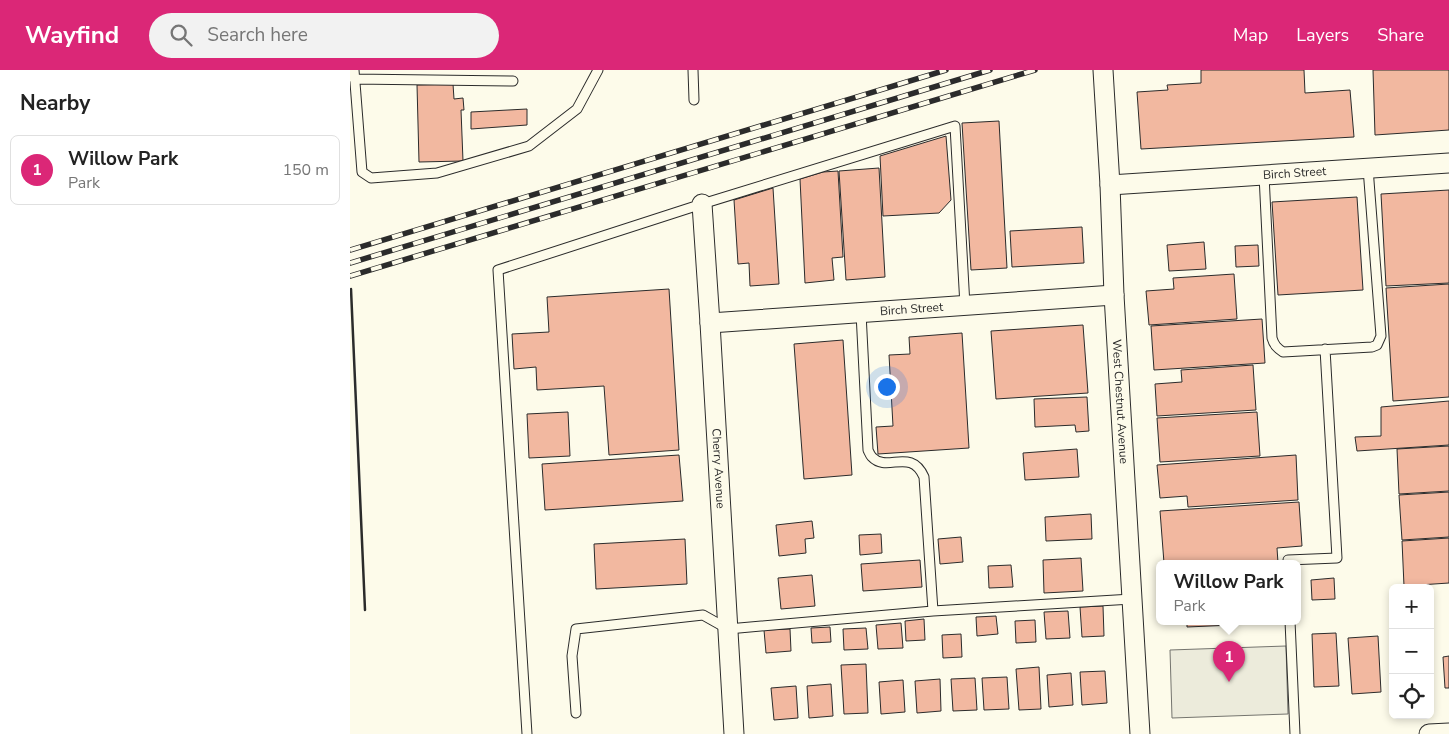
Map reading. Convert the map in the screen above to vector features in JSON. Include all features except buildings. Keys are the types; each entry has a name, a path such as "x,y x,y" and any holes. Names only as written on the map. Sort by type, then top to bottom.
{"street":[{"name":"West Chestnut Avenue","path":"1103,70 1114,296 1140,734"},
{"name":"Birch Street","path":"1110,185 1449,163"},
{"name":"Cherry Avenue","path":"702,204 734,734"},
{"name":"Birch Street","path":"710,323 1114,296"},
{"path":"1429,734 1449,733"}],"lane":[{"path":"514,81 354,75 362,172 371,178 437,173 529,146 577,109 598,70"},
{"path":"693,70 694,100"},
{"path":"527,734 498,270 702,204 955,126 965,306"},
{"path":"1264,175 1272,338 1277,349 1283,352 1372,347 1377,344 1382,336 1368,168"},
{"path":"861,313 868,450 872,457 881,462 910,462 920,468 924,477 933,611"},
{"path":"1288,560 1338,558 1325,349"},
{"path":"576,714 572,656 576,629 703,615 728,629 933,611 1132,599"},
{"path":"1290,625 1295,734"}],"shaded area":[{"path":"1286,646 1288,714 1172,718 1170,650"}],"railway":[{"path":"350,250 946,70"},
{"path":"350,263 990,70"},
{"path":"350,276 1035,70"}],"wall":[{"path":"351,289 365,610"}],"place":[{"name":"Willow Park","path":"1229,682"}]}
